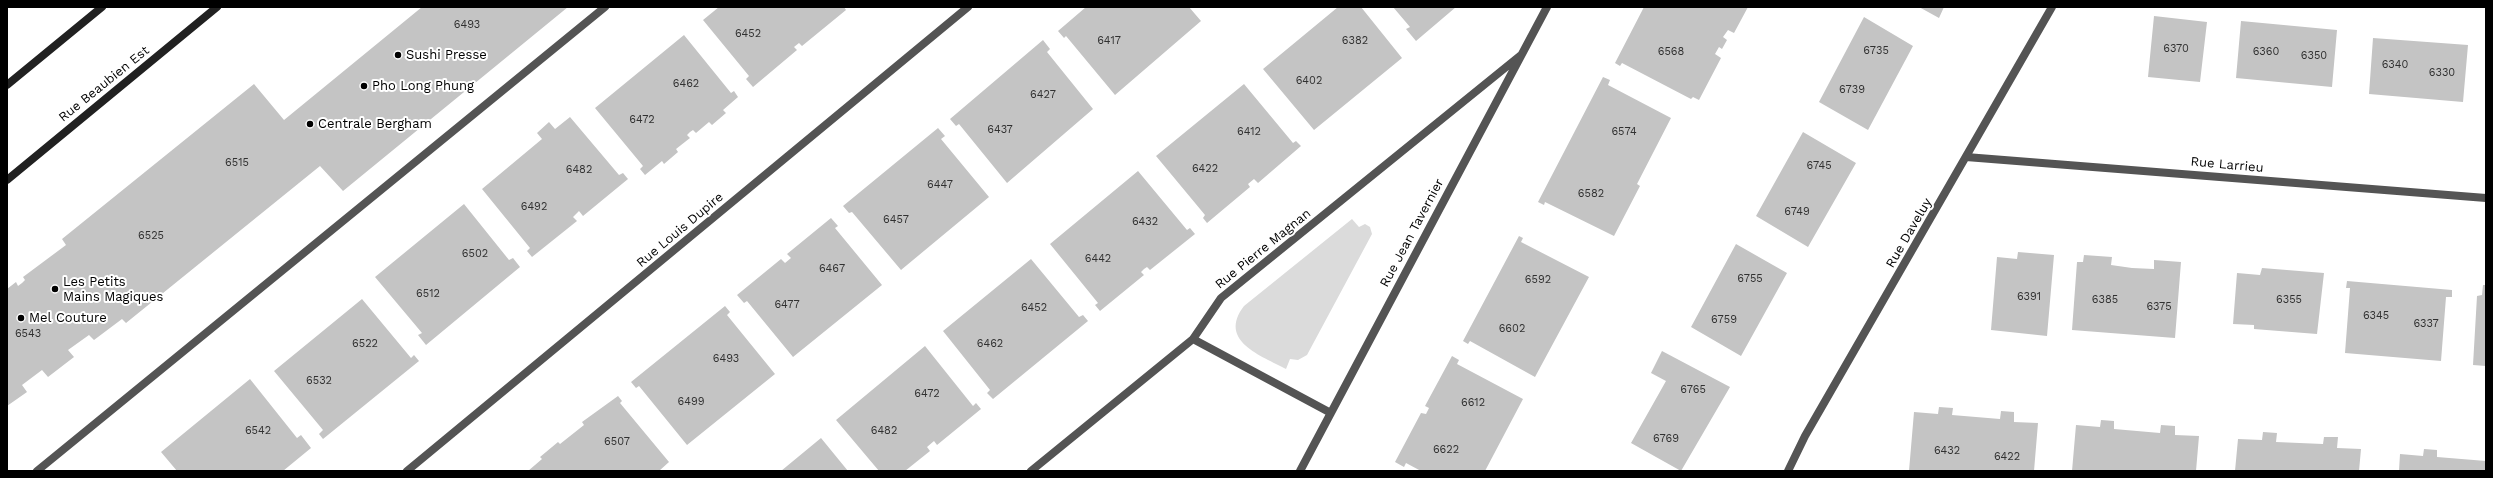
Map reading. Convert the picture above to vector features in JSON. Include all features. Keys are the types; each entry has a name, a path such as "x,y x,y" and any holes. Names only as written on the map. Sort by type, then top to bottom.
{"street":[{"path":"7,85 102,7"},
{"path":"37,471 604,7"},
{"name":"Rue Louis Dupire","path":"407,471 968,7"},
{"name":"Rue Jean Tavernier","path":"1300,471 1329,412 1547,7"},
{"name":"Rue Daveluy","path":"1788,471 1805,436 2052,7"},
{"name":"Rue Beaubien Est","path":"7,180 215,8"},
{"name":"Rue Pierre Magnan","path":"1031,471 1193,339 1221,298 1521,55"},
{"name":"Rue Larrieu","path":"1966,157 2486,198"},
{"path":"1193,339 1329,412"}],"shaded area":[{"path":"1352,219 1359,227 1365,224 1370,227 1372,234 1307,355 1298,360 1290,359 1286,369 1255,353 1246,346 1239,338 1236,329 1237,318 1244,306"}],"building":[{"path":"422,7 568,7 343,191 320,166 126,323 122,319 94,340 89,335 68,350 74,357 48,377 42,370 22,385 27,392 7,406 7,289 16,282 18,286 22,283 25,280 23,277 66,245 62,239 254,84 284,120"},
{"path":"719,7 844,7 846,10 802,46 799,43 794,47 797,50 753,87 746,79 749,76 703,20"},
{"path":"1086,7 1189,7 1201,21 1115,95 1066,36 1064,38 1058,31"},
{"path":"1338,7 1361,7 1402,58 1314,130 1263,69"},
{"path":"1393,7 1456,7 1416,41 1406,29 1410,27"},
{"path":"1644,7 1748,7 1734,33 1728,30 1723,37 1727,40 1722,49 1719,47 1715,54 1721,58 1699,100 1693,97 1691,99 1622,63 1620,66 1615,63"},
{"path":"1919,7 1944,7 1939,18"},
{"path":"2154,16 2207,22 2200,82 2148,77"},
{"path":"1864,17 1913,46 1868,130 1819,102"},
{"path":"2241,21 2337,30 2332,87 2236,78"},
{"path":"684,35 731,93 734,91 738,97 723,110 726,113 712,125 709,122 696,133 693,130 690,132 687,135 690,138 676,149 678,152 664,164 662,161 645,175 640,169 643,166 595,108"},
{"path":"2373,38 2468,45 2463,102 2369,94"},
{"path":"1043,40 1050,49 1047,52 1093,109 1007,183 959,124 956,126 950,119"},
{"path":"1603,77 1610,80 1608,85 1671,118 1637,184 1640,186 1614,236 1545,202 1544,205 1538,202"},
{"path":"1244,84 1293,143 1296,141 1301,146 1258,183 1254,179 1248,184 1250,187 1207,223 1203,218 1205,215 1156,156"},
{"path":"570,117 619,175 623,173 628,179 583,216 579,211 573,217 577,221 532,257 527,251 530,248 482,189 542,139 537,133 549,122 555,129"},
{"path":"938,128 945,136 941,139 989,197 901,270 852,212 849,213 843,206"},
{"path":"1803,132 1856,163 1808,247 1756,216"},
{"path":"1138,171 1187,230 1190,228 1195,234 1150,270 1147,267 1144,269 1141,272 1144,275 1100,311 1095,305 1098,303 1050,244"},
{"path":"464,204 509,260 513,258 520,267 426,345 418,335 422,333 375,277"},
{"path":"831,218 838,226 835,228 882,285 793,357 747,301 744,303 737,295 781,259 785,263 791,258 787,254"},
{"path":"1519,236 1523,238 1521,242 1589,277 1535,377 1470,341 1468,344 1463,341"},
{"path":"1736,244 1787,273 1741,356 1691,327"},
{"path":"2018,252 2054,255 2047,336 1991,330 1997,257 2017,259"},
{"path":"2084,255 2112,257 2111,265 2132,268 2154,269 2154,260 2181,262 2175,338 2072,330 2077,262 2083,262"},
{"path":"1031,259 1079,317 1083,315 1088,321 993,399 987,393 990,390 943,331"},
{"path":"2262,268 2324,273 2317,334 2254,329 2254,325 2233,324 2237,273 2260,275"},
{"path":"2347,281 2452,290 2452,297 2446,297 2441,361 2345,353 2350,288 2346,288"},
{"path":"2483,285 2486,285 2486,366 2473,365 2477,296 2482,295"},
{"path":"362,299 411,358 414,355 419,361 323,439 319,434 323,430 274,371"},
{"path":"725,306 730,312 727,315 775,374 687,445 639,386 636,388 631,382"},
{"path":"925,346 973,406 976,403 981,409 937,445 934,441 927,447 930,451 905,471 879,471 836,420"},
{"path":"1662,351 1730,387 1681,471 1631,443 1666,381 1651,373"},
{"path":"1452,356 1459,360 1457,364 1523,399 1485,471 1421,471 1406,463 1404,467 1395,462 1421,413 1426,414 1429,408 1425,406"},
{"path":"250,379 297,438 301,435 311,448 283,471 177,471 161,452"},
{"path":"618,396 622,401 620,403 669,462 659,471 528,471 542,459 540,457 558,442 560,444 584,425 582,422"},
{"path":"1939,407 1953,408 1952,415 2000,419 2001,411 2014,412 2014,422 2038,423 2034,471 1909,471 1914,412 1938,414"},
{"path":"2101,420 2114,421 2114,429 2160,433 2161,425 2175,426 2175,435 2199,436 2196,471 2072,471 2076,425 2100,427"},
{"path":"2263,432 2277,433 2276,442 2323,444 2324,437 2338,437 2337,448 2361,449 2359,471 2235,471 2238,439 2262,440"},
{"path":"821,438 848,471 781,471"},
{"path":"2424,449 2437,450 2437,457 2486,461 2486,471 2399,471 2400,454 2423,456"}],"place":[{"name":"Sushi Presse","path":"398,55"},
{"name":"Pho Long Phung","path":"364,86"},
{"name":"Centrale Bergham","path":"310,124"},
{"name":"Les Petits Mains Magiques","path":"55,289"},
{"name":"Mel Couture","path":"21,318"}]}
